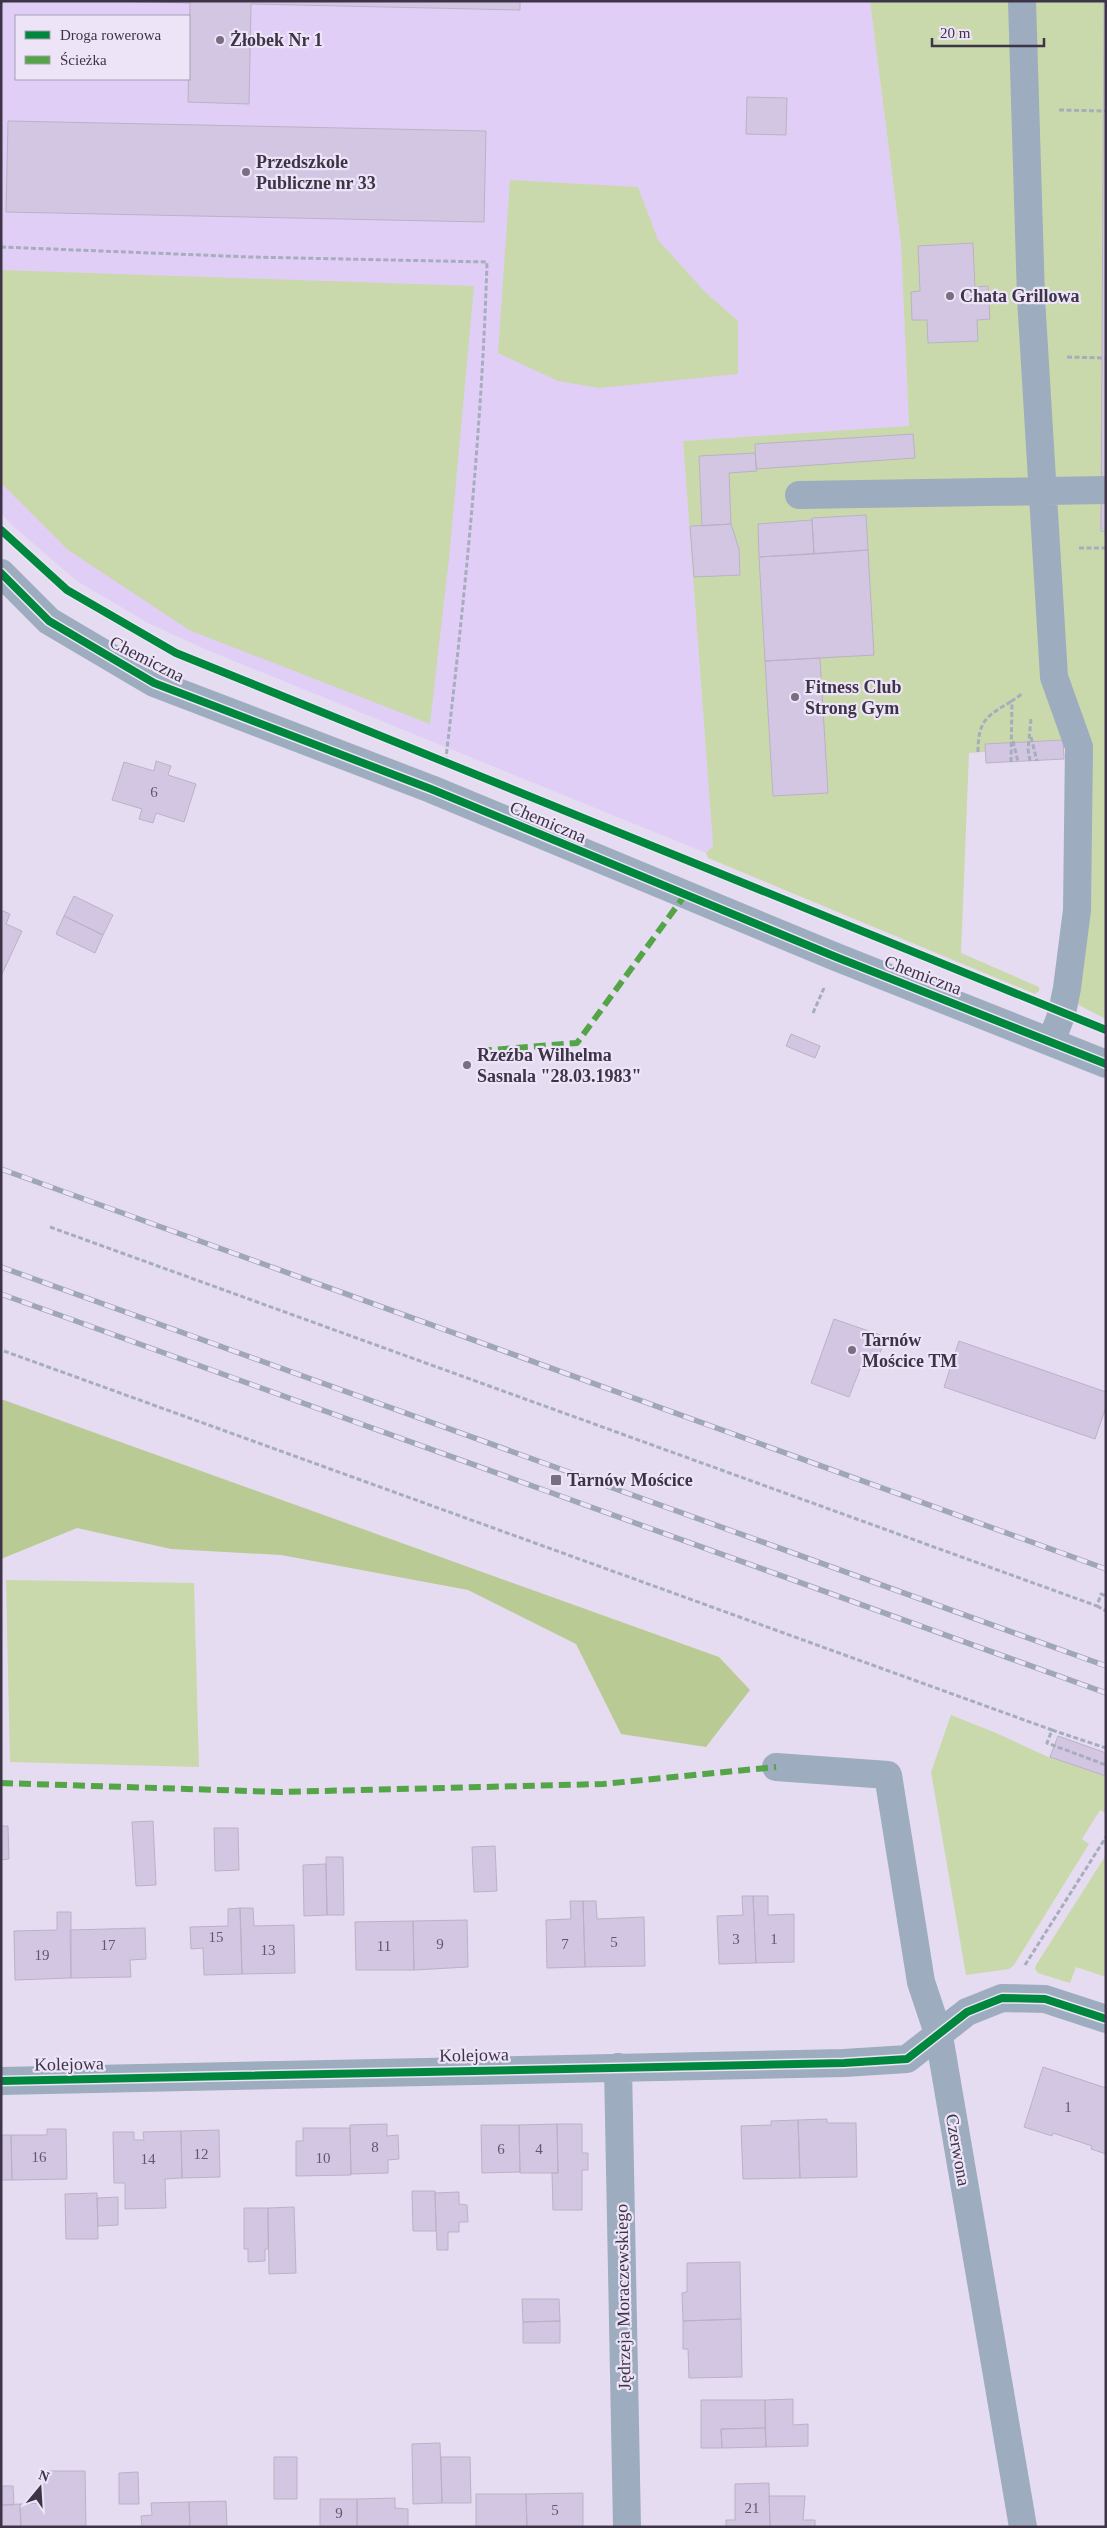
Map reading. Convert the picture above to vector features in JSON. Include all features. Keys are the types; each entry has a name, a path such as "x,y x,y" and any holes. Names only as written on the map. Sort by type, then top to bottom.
{"street":[{"path":"1022,1 1024,110 1041,491 1054,677 1079,747 1077,910 1067,988 1062,1012 1051,1042"},
{"path":"800,495 1106,490"},
{"name":"Chemiczna","path":"1,573 49,621 154,683 431,789 836,958 1106,1064"},
{"name":"Czerwona","path":"776,1767 888,1775 921,1982 939,2036 1023,2527"},
{"name":"Kolejowa","path":"1,2081 844,2063 907,2059 939,2036 967,2012 1002,1998 1045,1999 1106,2019"},
{"name":"Jędrzeja Moraczewskiego","path":"618,2067 627,2527"}],"path":[{"path":"1024,110 1106,111"},
{"path":"1,247 250,257 487,262 484,351 468,561 446,762"},
{"path":"1077,548 1106,548"},
{"path":"978,752 978,731 992,712 1033,686 1054,677"},
{"path":"1011,762 1013,740 1012,701"},
{"path":"1030,761 1028,749 1030,737 1037,760"},
{"path":"1013,740 1018,762"},
{"path":"50,1227 1097,1606 1106,1611"},
{"path":"4,1351 1106,1748"},
{"path":"1097,1606 1101,1594 1106,1596"},
{"path":"1052,1730 1047,1743 1106,1765"},
{"path":"1023,1969 1106,1836"}],"shaded area":[{"path":"1,1 870,1 901,245 909,427 683,441 713,846 706,853 207,650 148,623 77,581 12,525 1,513"}],"green space":[{"path":"870,1 1106,1 1106,1019 1073,1002 1087,744 969,753 961,953 1039,987 1039,991 1035,994 708,858 706,853 713,846 683,441 909,426 901,245"},
{"path":"510,180 638,187 658,240 706,293 738,321 738,374 599,388 558,381 498,353"},
{"path":"1,270 474,286 449,558 430,724 189,630 68,550 1,483"},
{"path":"1,1399 719,1657 750,1690 706,1747 621,1734 576,1644 468,1590 281,1555 171,1549 77,1528 1,1559"},
{"path":"6,1580 194,1583 199,1767 10,1762"},
{"path":"951,1715 1046,1756 1106,1776 1106,1813 1100,1810 1082,1839 1089,1844 1014,1965 1009,1969 966,1975 931,1772"},
{"path":"1106,1855 1106,1977 1076,1967 1070,1983 1038,1973 1035,1969 1036,1965"}],"building":[{"name":"Żłobek Nr 1","path":"110,1 520,1 520,10 251,4 249,104 188,102 188,80 190,80 190,3"},
{"path":"1104,1 1106,1 1106,532 1101,531"},
{"path":"747,97 787,98 786,135 746,134"},
{"name":"Przedszkole Publiczne nr 33","path":"8,121 486,131 484,222 6,212"},
{"name":"Chata Grillowa","path":"973,243 975,287 988,286 990,319 977,320 978,341 928,343 927,320 912,320 911,292 920,291 918,246"},
{"path":"913,434 915,458 756,469 755,444"},
{"path":"755,453 757,471 729,473 731,524 702,526 699,456"},
{"path":"866,515 868,550 814,554 812,518"},
{"path":"812,520 814,554 759,557 758,524"},
{"path":"731,524 739,549 740,575 694,577 690,526"},
{"path":"868,550 874,655 765,661 759,557"},
{"name":"Fitness Club Strong Gym","path":"820,658 828,793 773,796 765,661"},
{"path":"1063,740 1064,759 986,763 985,744"},
{"path":"156,761 171,766 168,775 196,784 184,822 156,813 153,823 139,819 142,809 112,800 124,762 154,771"},
{"path":"74,896 113,915 103,935 64,916"},
{"path":"1,910 10,914 6,924 22,931 1,976"},
{"path":"64,916 103,935 95,953 56,934"},
{"path":"791,1034 820,1046 815,1058 786,1046"},
{"name":"Tarnów Mościce TM","path":"834,1319 886,1337 874,1368 862,1364 849,1397 811,1383"},
{"path":"959,1341 1106,1392 1106,1407 1095,1439 944,1387"},
{"path":"1058,1736 1106,1753 1106,1776 1050,1757"},
{"path":"153,1821 156,1885 136,1886 132,1822"},
{"path":"1,1826 8,1826 9,1859 1,1860"},
{"path":"214,1828 238,1828 239,1870 215,1871"},
{"path":"495,1846 497,1891 474,1892 472,1847"},
{"path":"326,1857 343,1857 344,1915 327,1915"},
{"path":"326,1864 327,1915 304,1916 303,1865"},
{"path":"742,1896 753,1896 756,1963 719,1964 717,1916 743,1915"},
{"path":"753,1896 768,1896 768,1915 794,1914 794,1962 756,1963"},
{"path":"570,1901 583,1901 585,1967 547,1968 546,1920 571,1919"},
{"path":"583,1901 596,1901 597,1919 644,1917 645,1966 585,1967"},
{"path":"240,1908 253,1908 254,1926 294,1925 295,1973 242,1974"},
{"path":"240,1908 242,1974 204,1975 203,1948 191,1949 190,1927 228,1926 228,1909"},
{"path":"57,1912 71,1912 71,1978 15,1980 14,1931 57,1930"},
{"path":"467,1920 468,1967 414,1970 413,1921"},
{"path":"413,1921 414,1970 356,1970 355,1922"},
{"path":"145,1928 146,1959 130,1960 131,1977 71,1978 70,1930"},
{"path":"1043,2067 1106,2088 1106,2154 1091,2149 1092,2146 1053,2133 1052,2136 1024,2127"},
{"path":"827,2119 827,2123 856,2123 857,2177 800,2178 798,2120"},
{"path":"798,2120 800,2178 743,2179 741,2126 771,2125 771,2121"},
{"path":"387,2124 387,2136 398,2135 399,2159 388,2160 388,2173 351,2174 350,2125"},
{"path":"557,2124 558,2173 520,2173 519,2125"},
{"path":"557,2124 582,2124 582,2153 588,2153 588,2170 582,2170 582,2210 553,2210 552,2173 558,2173"},
{"path":"481,2125 519,2125 520,2172 482,2173"},
{"path":"303,2128 350,2128 351,2175 296,2176 296,2141 303,2141"},
{"path":"47,2129 66,2129 67,2179 12,2180 11,2135 47,2135"},
{"path":"219,2130 220,2177 182,2178 181,2131"},
{"path":"181,2131 182,2178 165,2179 166,2208 125,2209 125,2183 114,2183 113,2132 134,2132 134,2140 144,2140 143,2132"},
{"path":"1,2135 11,2135 12,2180 1,2180"},
{"path":"412,2191 435,2191 436,2231 413,2231"},
{"path":"459,2192 459,2204 467,2205 468,2222 459,2222 459,2232 448,2232 448,2250 437,2250 435,2193"},
{"path":"97,2193 98,2239 66,2239 65,2194"},
{"path":"118,2197 118,2225 98,2226 97,2198"},
{"path":"294,2207 296,2273 269,2274 268,2208"},
{"path":"244,2208 268,2208 268,2249 265,2249 265,2261 248,2262 248,2249 244,2249"},
{"path":"740,2262 741,2319 683,2321 682,2293 687,2292 687,2263"},
{"path":"522,2299 559,2299 560,2321 523,2322"},
{"path":"741,2319 742,2377 689,2378 688,2349 683,2349 683,2321"},
{"path":"560,2321 560,2343 523,2343 523,2322"},
{"path":"793,2399 793,2425 808,2424 808,2446 766,2447 765,2400"},
{"path":"701,2400 765,2400 765,2428 721,2429 722,2448 701,2448"},
{"path":"765,2428 766,2447 722,2448 721,2429"},
{"path":"440,2443 442,2503 413,2504 412,2444"},
{"path":"274,2457 297,2457 297,2499 274,2499"},
{"path":"441,2457 470,2457 471,2503 442,2503"},
{"path":"42,2471 85,2471 86,2527 21,2527 20,2504 43,2503"},
{"path":"138,2472 139,2504 119,2504 119,2473"},
{"path":"769,2483 770,2527 726,2527 726,2520 735,2520 735,2484"},
{"path":"1,2486 13,2486 14,2505 1,2505"},
{"path":"583,2493 583,2527 527,2527 526,2494"},
{"path":"476,2494 526,2494 527,2527 476,2527"},
{"path":"769,2496 805,2496 803,2520 815,2520 815,2527 770,2527"},
{"path":"395,2498 395,2508 408,2509 408,2527 357,2527 357,2499"},
{"path":"320,2499 357,2499 357,2527 320,2527"},
{"path":"226,2501 227,2527 190,2527 189,2502"},
{"path":"189,2502 190,2527 142,2527 141,2516 152,2515 151,2503"},
{"path":"20,2504 21,2527 1,2527 1,2505"}],"railway":[{"path":"1,1169 1106,1569"},
{"path":"1,1267 1106,1666"},
{"path":"1,1294 1106,1693"}],"marked path":[{"path":"480,1051 577,1043 685,895"},
{"path":"1,1783 281,1792 603,1784 776,1767"}],"cycle path":[{"path":"1,530 67,590 176,653 1106,1030"},
{"path":"1,573 49,621 154,683 431,789 836,957 1106,1064"},
{"path":"1,2081 844,2063 907,2059 967,2012 1002,1998 1045,1999 1106,2019"}],"place":[{"name":"Żłobek Nr 1","path":"220,40"},
{"name":"Przedszkole Publiczne nr 33","path":"246,172"},
{"name":"Chata Grillowa","path":"950,296"},
{"name":"Fitness Club Strong Gym","path":"795,697"},
{"name":"Rzeźba Wilhelma Sasnala \"28.03.1983\"","path":"467,1065"},
{"name":"Tarnów Mościce TM","path":"852,1350"},
{"name":"Tarnów Mościce","path":"556,1480"}]}
